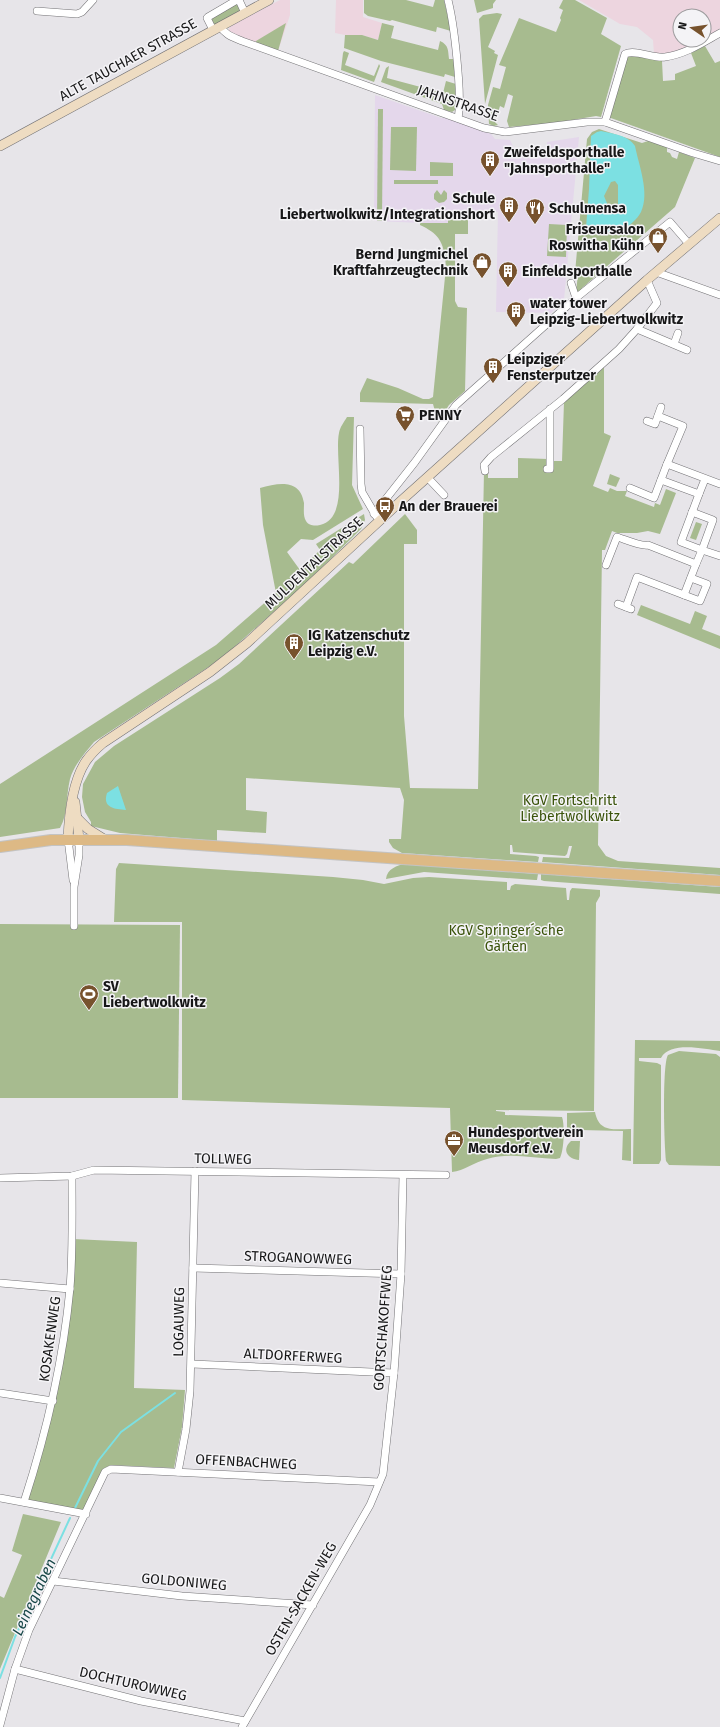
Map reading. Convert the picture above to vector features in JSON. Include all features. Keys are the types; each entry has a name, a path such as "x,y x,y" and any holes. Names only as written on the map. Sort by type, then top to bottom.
{"main road":[{"name":"ALTE TAUCHAER STRASSE","path":"0,146 269,0"},
{"name":"MULDENTALSTRASSE","path":"68,839 77,778 81,768 93,752 103,743 230,658 271,623 377,518 428,478 647,280 720,218"},
{"name":"MULDENTALSTRASSE","path":"74,794 78,818 79,839"},
{"path":"78,818 88,829 104,839"},
{"path":"0,847 68,839 104,839 720,881"}],"street":[{"path":"37,10 77,14 82,12 93,0"},
{"path":"216,28 207,18 208,16 238,0 245,13"},
{"path":"448,0 456,39 459,82 458,118"},
{"name":"JAHNSTRASSE","path":"216,28 242,41 484,128 505,132 587,122 605,122 695,154 720,161"},
{"path":"605,122 625,54 631,52 664,57 671,56 689,50 720,34"},
{"path":"360,429 362,492 377,518 456,405 576,298 670,222 689,244"},
{"path":"656,272 720,295"},
{"path":"484,468 502,447 550,410 619,349 637,329 657,303 647,280"},
{"path":"571,283 576,298"},
{"path":"637,329 687,350"},
{"path":"674,344 678,333"},
{"path":"647,421 655,424 661,407"},
{"path":"547,469 550,469 550,410"},
{"path":"630,488 654,498 683,426 658,416"},
{"path":"667,464 720,484"},
{"path":"428,478 444,495"},
{"path":"705,479 681,542 720,556"},
{"path":"661,480 699,494"},
{"path":"684,595 713,520 692,512"},
{"path":"606,565 617,537 645,546 648,545 696,564"},
{"path":"618,604 629,608 637,577 700,601 707,584 691,578"},
{"name":"MULDENTALSTRASSE","path":"68,839 74,887"},
{"name":"MULDENTALSTRASSE","path":"74,926 74,887 79,839"},
{"name":"TOLLWEG","path":"0,1178 72,1176 94,1170 446,1175"},
{"name":"LOGAUWEG","path":"178,1472 186,1429 192,1364 195,1171"},
{"name":"GORTSCHAKOFFWEG","path":"379,1482 383,1474 394,1373 401,1274 403,1175"},
{"name":"KOSAKENWEG","path":"24,1502 38,1461 53,1401 70,1289 72,1254 72,1176"},
{"name":"STROGANOWWEG","path":"193,1268 401,1274"},
{"path":"0,1284 70,1289"},
{"name":"ALTDORFERWEG","path":"192,1364 394,1373"},
{"path":"0,1393 53,1401"},
{"name":"OFFENBACHWEG","path":"86,1514 105,1472 111,1468 379,1482"},
{"name":"OSTEN-SACKEN-WEG","path":"243,1724 370,1505 379,1482"},
{"path":"0,1498 86,1514 29,1630 15,1669 0,1724"},
{"name":"GOLDONIWEG","path":"53,1581 182,1596 313,1605"},
{"name":"DOCHTUROWWEG","path":"15,1669 141,1701 243,1724"}],"shaded area":[{"path":"280,0 290,0 290,15 278,51 242,39 229,31 229,28 232,25"},
{"path":"336,0 363,0 363,17 382,23 378,40 362,35 345,35 335,33"},
{"path":"579,0 720,0 720,31 712,35 712,8 672,8 672,48 687,48 663,55 654,54 653,40 637,27 620,24"},
{"path":"375,95 441,118 447,118 471,126 491,134 495,139 510,140 517,155 546,156 547,142 579,137 564,300 551,313 496,312 498,212 449,211 448,224 374,221"}],"green space":[{"path":"364,0 406,0 433,7 435,0 444,0 451,31 437,27 436,32 392,20 390,21 368,16 364,13"},
{"path":"474,0 496,0 493,4 493,8 477,13"},
{"path":"563,0 575,0 607,18 601,34 621,46 601,117 596,116 554,123 509,127 507,121 513,96 508,94 504,108 500,106 495,122 498,125 494,126 489,124 488,105 493,87 500,89 506,67 499,65 519,18 556,32 561,20 560,18 563,10 559,8"},
{"path":"237,3 241,11 215,26 210,18"},
{"path":"497,13 502,14 488,47 495,51 494,53 498,55 485,104 479,19 483,15"},
{"path":"286,23 278,51 256,44 256,41"},
{"path":"382,23 394,26 391,38 438,50 440,41 445,44 448,48 449,59 454,59 455,77 445,74 444,77 381,61 344,48 345,35 362,35 378,40"},
{"path":"701,48 706,48 715,63 720,61 720,157 608,117 625,58 629,55 662,61 663,81 675,80 675,74 696,66 691,53"},
{"path":"344,51 349,53 345,65 374,76 379,64 380,66 374,82 341,70"},
{"path":"389,66 387,78 443,93 446,81 456,84 455,110 452,112 444,110 442,104 381,82 386,68"},
{"path":"378,109 383,109 382,221 377,221"},
{"path":"391,127 417,127 416,171 390,170"},
{"path":"599,129 642,143 648,141 667,147 667,152 670,153 672,157 677,159 679,152 695,158 675,207 582,288 580,293 576,292 578,274 575,273 587,139 592,132"},
{"path":"430,162 453,163 453,176 430,176"},
{"path":"394,180 438,180 438,184 394,184"},
{"path":"437,190 441,195 444,190 447,193 447,199 444,202 439,203 434,199 434,194"},
{"path":"448,211 468,211 468,234 455,234 455,301 458,307 467,308 465,391 449,405 438,422 433,404 360,402 360,393 367,378 398,388 423,399 433,397 446,267 443,247 437,237 420,225 420,223 448,223"},
{"path":"549,224 567,225 566,257 547,256"},
{"name":"KGV Fortschritt Liebertwolkwitz","path":"604,367 604,433 611,436 593,486 608,492 610,488 617,491 627,491 625,496 654,507 655,503 660,505 666,489 676,493 660,534 648,531 637,533 617,533 612,531 605,550 602,550 598,845 606,856 618,861 720,868 720,875 542,862 543,857 569,858 572,846 569,846 565,856 513,852 512,845 510,845 510,854 536,856 539,857 538,862 402,853 393,848 389,842 389,839 401,839 404,800 400,788 246,778 246,810 267,812 266,833 217,830 217,841 120,833 91,826 91,822 85,812 82,797 83,784 95,762 114,746 220,678 239,664 349,562 353,564 405,514 417,530 417,544 404,544 404,716 410,788 478,789 484,471 488,471 488,478 518,478 518,458 562,461 564,402"},
{"path":"347,417 354,417 352,485 363,509 313,540 301,539 287,552 300,570 320,550 316,544 364,514 365,520 361,529 306,583 232,649 213,664 94,742 80,759 70,779 66,811 60,828 0,837 0,784 216,645 276,593 263,525 260,488 281,484 293,486 298,489 302,495 304,503 304,517 307,523 312,525 320,525 330,520 335,511 338,499 339,433"},
{"path":"610,474 620,478 616,487 607,484"},
{"path":"696,522 702,524 696,540 690,538"},
{"path":"641,605 690,624 695,611 707,616 702,629 720,636 720,649 637,615"},
{"name":"KGV Springer´sche Gärten","path":"119,863 333,877 384,884 413,878 429,877 507,882 507,890 510,890 511,886 515,884 566,888 567,900 569,900 570,891 572,888 600,890 600,896 596,903 594,1111 496,1110 505,1112 505,1115 562,1117 564,1138 560,1158 556,1159 521,1156 495,1157 482,1160 461,1170 452,1172 450,1108 182,1100 182,922 114,922 116,869"},
{"path":"406,864 538,874 537,880 424,872 386,879 390,870 399,865"},
{"path":"541,874 720,887 720,894 544,881 541,880"},
{"name":"SV Liebertwolkwitz","path":"0,924 180,925 178,1098 0,1098"},
{"path":"635,1040 720,1041 720,1051 688,1047 672,1049 665,1053 661,1058 639,1058 639,1061 657,1063 661,1065 661,1160 659,1164 633,1164"},
{"path":"679,1051 716,1054 720,1057 720,1166 669,1165 666,1161 664,1106 666,1062 668,1055"},
{"path":"595,1112 600,1124 604,1127 613,1129 631,1129 631,1161 622,1160 623,1131 580,1130 580,1137 570,1135 567,1132 567,1113"},
{"path":"571,1141 580,1141 579,1160 572,1158 567,1154 566,1148"},
{"path":"73,1239 137,1242 134,1388 185,1390 182,1427 174,1468 111,1465 105,1468 83,1511 28,1500 55,1400"},
{"path":"23,1514 61,1522 0,1669 0,1596 4,1598 22,1555 12,1551"}],"water":[{"path":"601,131 624,137 632,142 635,146 641,171 644,196 641,212 631,224 615,232 596,233 586,228 591,136","holes":["615,181 618,185 618,205 609,208 604,196 611,182"]},
{"path":"118,786 126,810 110,807 106,802 107,793"}],"waterway":[{"name":"Leinegraben","path":"75,1508 98,1461 121,1432 175,1393"},
{"name":"Leinegraben","path":"0,1678 15,1637 70,1518"}],"place":[{"name":"Zweifeldsporthalle \"Jahnsporthalle\"","path":"490,177"},
{"name":"Schule Liebertwolkwitz/Integrationshort","path":"509,223"},
{"name":"Schulmensa","path":"535,225"},
{"name":"Friseursalon Roswitha Kühn","path":"658,254"},
{"name":"Bernd Jungmichel Kraftfahrzeugtechnik","path":"482,279"},
{"name":"Einfeldsporthalle","path":"508,288"},
{"name":"water tower Leipzig-Liebertwolkwitz","path":"516,328"},
{"name":"Leipziger Fensterputzer","path":"493,384"},
{"name":"PENNY","path":"405,432"},
{"name":"An der Brauerei","path":"385,523"},
{"name":"IG Katzenschutz Leipzig e.V.","path":"294,660"},
{"name":"SV Liebertwolkwitz","path":"89,1011"},
{"name":"Hundesportverein Meusdorf e.V.","path":"454,1157"}]}
